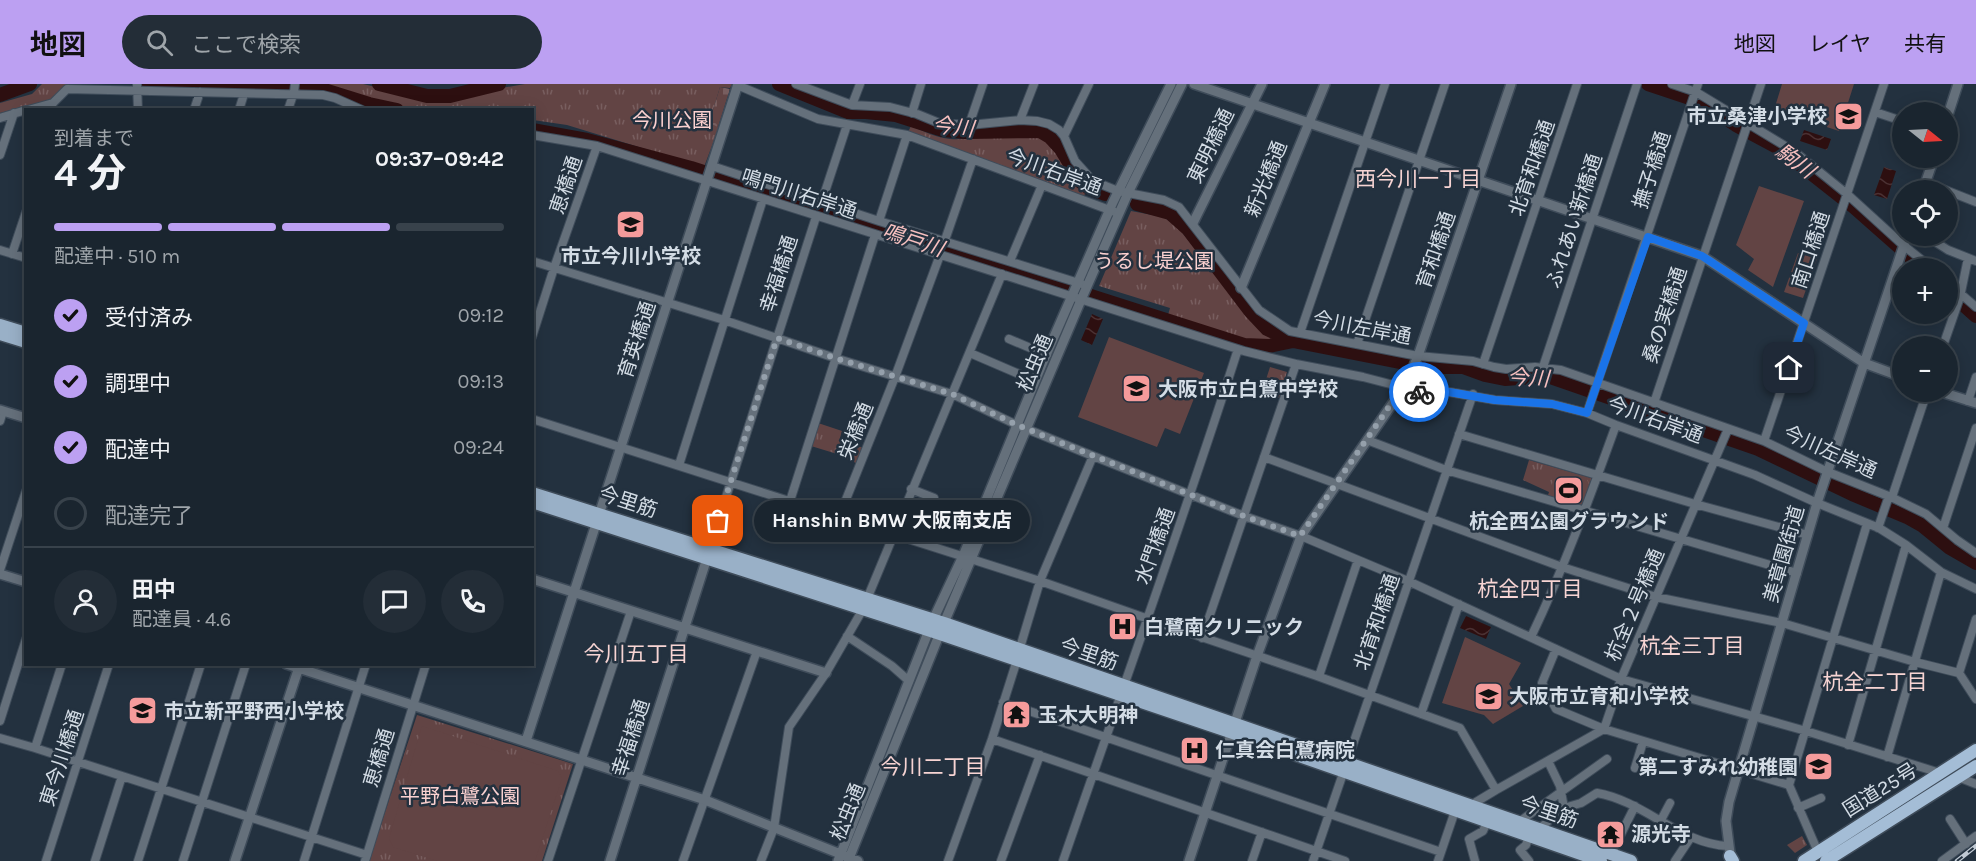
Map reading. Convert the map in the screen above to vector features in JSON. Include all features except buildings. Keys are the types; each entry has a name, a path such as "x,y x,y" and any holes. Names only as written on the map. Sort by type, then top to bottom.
{"highway":[{"name":"国道25号","path":"1822,856 1976,750"},
{"name":"国道25号","path":"1804,861 1822,856 1976,766"}],"main road":[{"path":"0,325 24,332"},
{"path":"0,334 24,341"},
{"name":"今里筋","path":"534,494 597,518 936,627 1234,728 1486,822 1613,854 1631,861"},
{"name":"今里筋","path":"534,502 597,518"},
{"name":"今里筋","path":"1345,768 1519,822 1534,833 1601,861"}],"street":[{"path":"796,84 852,105 890,107 939,123 969,125 1020,120 1037,121 1049,124 1064,136 1089,84"},
{"path":"852,105 860,84"},
{"path":"912,113 921,84"},
{"path":"969,125 983,84"},
{"path":"1020,120 1034,84"},
{"name":"松虫通","path":"1115,212 1118,191 1171,84"},
{"name":"松虫通","path":"847,859 909,681 968,557 1115,212 1128,193 1182,84"},
{"path":"1194,84 1702,256 1864,363 1892,373"},
{"name":"東明橋通","path":"1193,223 1262,84"},
{"name":"新光橋通","path":"1241,288 1325,84"},
{"path":"1300,333 1385,84"},
{"path":"1357,344 1445,84"},
{"name":"育和橋通","path":"1404,386 1417,358 1511,84"},
{"name":"北育和橋通","path":"1483,364 1577,84"},
{"path":"1672,84 1696,90 1795,153 1918,258"},
{"path":"1748,125 1761,84"},
{"name":"南口橋通","path":"1764,441 1884,84"},
{"path":"1953,102 1959,84"},
{"name":"今川右岸通","path":"738,85 818,119 907,135 1115,212"},
{"name":"育英橋通","path":"526,741 738,85"},
{"name":"ふれあい新橋通","path":"1543,367 1637,85"},
{"path":"137,87 138,108"},
{"path":"55,106 67,89 137,87 244,94 294,89 340,100 358,108"},
{"path":"289,108 294,89"},
{"name":"撫子橋通","path":"1587,413 1696,90"},
{"path":"195,108 201,92"},
{"path":"240,108 244,94"},
{"path":"338,108 340,100"},
{"path":"0,118 24,111"},
{"path":"1875,112 1892,118"},
{"path":"0,155 14,114"},
{"path":"822,201 847,125"},
{"name":"桑の実橋通","path":"1654,403 1748,125"},
{"path":"879,221 907,135"},
{"name":"鳴門川右岸通","path":"534,136 597,146 709,174 763,199 816,217 1238,349 1296,364"},
{"name":"今川左岸通","path":"1064,136 1075,161 1093,181 1118,191 1172,203 1179,207 1259,310 1290,331 1417,358 1452,358 1494,368 1543,367 1561,370 1654,403 1726,432 1764,441 1827,474 1890,497 1926,514 1976,553"},
{"name":"恵橋通","path":"534,331 597,146"},
{"path":"945,240 973,159"},
{"path":"709,174 822,201 1083,284"},
{"path":"1010,261 1042,185"},
{"path":"1958,196 1976,202"},
{"path":"678,465 763,199"},
{"name":"幸福橋通","path":"610,861 816,217"},
{"path":"12,254 24,218"},
{"path":"790,501 875,235"},
{"path":"1942,246 1972,259 1947,336"},
{"name":"美章園街道","path":"1730,856 1726,814 1818,501 1903,247"},
{"path":"0,250 24,257"},
{"name":"栄橋通","path":"839,517 895,377 940,255"},
{"path":"534,262 952,394 1094,456 1300,536 1408,581 1621,679 1806,731 1976,784"},
{"path":"761,861 774,828 789,727 826,673 865,604 1002,274"},
{"path":"1958,296 1976,307"},
{"name":"松虫通","path":"1022,426 1035,381 1077,298"},
{"path":"1009,339 1047,355"},
{"name":"水門橋通","path":"1063,861 1191,495 1238,349"},
{"path":"970,352 1035,381"},
{"path":"1202,638 1296,364"},
{"name":"今川右岸通","path":"1296,364 1404,386 1426,393 1449,392 1495,400 1552,404 1587,413 1616,425 1716,456 1878,528 1906,545 1941,572 1976,589"},
{"path":"1972,402 1976,377"},
{"path":"1189,861 1257,656 1300,536 1404,386"},
{"name":"北育和橋通","path":"1313,861 1473,395"},
{"path":"1878,528 1923,402"},
{"path":"0,421 2,411 24,417"},
{"path":"534,420 968,557 1319,676 1460,728 1496,790"},
{"path":"1531,637 1585,512 1616,425"},
{"path":"1943,528 1976,428"},
{"name":"杭全２号橋通","path":"1604,729 1621,679 1726,432"},
{"path":"1459,434 1808,535"},
{"path":"1366,440 1446,470 1797,573"},
{"path":"948,861 992,739 1040,581 1094,456"},
{"path":"1264,457 1562,567 1656,597 1782,623 1959,673 1976,699"},
{"path":"911,489 934,498"},
{"path":"24,497 0,572 24,581"},
{"path":"1822,856 1789,785 1867,524"},
{"path":"1848,745 1906,545"},
{"path":"1319,676 1358,560"},
{"path":"1887,757 1941,572"},
{"path":"534,580 826,673"},
{"path":"1421,714 1459,604"},
{"path":"548,861 631,611"},
{"path":"1959,673 1976,618"},
{"name":"松虫通","path":"847,859 936,627"},
{"path":"847,636 892,666 909,681"},
{"path":"0,721 24,645"},
{"path":"1556,649 1542,683 1556,709 1643,742 1789,785"},
{"path":"683,861 757,651"},
{"path":"35,748 61,666"},
{"name":"東今川橋通","path":"46,861 108,666"},
{"path":"138,861 200,666"},
{"path":"183,861 245,666"},
{"path":"304,861 365,666"},
{"name":"恵橋通","path":"366,858 425,666"},
{"path":"235,861 299,667 412,706 705,800 847,859"},
{"path":"1003,702 1441,852"},
{"path":"1472,806 1604,729"},
{"path":"0,738 311,836 366,858"},
{"path":"992,739 1345,861"},
{"path":"1635,768 1643,742"},
{"path":"1001,861 1040,755"},
{"path":"1519,822 1607,759"},
{"path":"1548,761 1560,786 1564,808"},
{"path":"95,861 122,776"},
{"path":"1529,861 1520,850 1534,833 1564,808 1581,803 1597,793 1614,796 1730,856"},
{"path":"1798,808 1821,798"},
{"path":"1661,820 1670,804"},
{"path":"1613,854 1635,806"},
{"path":"1438,861 1455,811"},
{"path":"1950,819 1966,844"},
{"path":"1475,861 1469,839 1483,831 1486,822"},
{"path":"1252,861 1262,831"},
{"path":"1942,861 1976,836"},
{"path":"1675,861 1691,837"}],"green space":[{"path":"42,84 67,84 50,100 0,113 0,103 32,94"},
{"name":"今川公園","path":"197,84 363,84 437,99 525,84 732,84 730,88 720,87 709,123 719,127 704,167 567,125 534,120 534,108 415,108 372,102 347,93 290,85"},
{"path":"1782,84 1854,84 1839,131 1774,110"},
{"path":"720,87 730,89 718,127 709,123"},
{"path":"911,126 935,136 950,139 1018,136 1043,139 1057,148 1075,181 1085,193 1084,197 908,132"},
{"path":"1759,186 1804,201 1773,287 1748,270 1754,259 1736,245"},
{"name":"うるし堤公園","path":"1131,211 1163,217 1177,226 1249,317 1262,331 1278,341 1253,341 1223,334 1168,315 1170,308 1099,286"},
{"path":"1798,253 1817,259 1803,298 1784,292"},
{"path":"1109,337 1204,373 1180,434 1165,428 1157,447 1078,417"},
{"path":"1270,367 1287,372 1279,398 1262,392"},
{"path":"818,423 842,431 840,438 863,448 856,463 811,446"},
{"path":"1529,460 1591,478 1593,481 1585,505 1580,507 1548,496 1549,492 1523,480"},
{"name":"杭全西公園グラウンド","path":"1557,469 1586,477 1590,487 1585,501 1576,505 1548,496"},
{"path":"1465,637 1521,663 1509,684 1523,706 1493,724 1484,715 1442,703"},
{"name":"平野白鷺公園","path":"417,715 573,764 542,861 369,861"},
{"name":"平野白鷺公園","path":"422,726 558,771 562,778 535,861 437,861 393,847 389,838"},
{"path":"1802,836 1807,845 1795,853 1787,845"}],"water":[{"path":"1804,130 1831,139 1827,150 1800,141"},
{"path":"1884,167 1896,171 1887,199 1874,195"},
{"path":"1092,314 1103,319 1092,345 1081,340"},
{"path":"1466,616 1491,627 1486,639 1460,628"}],"waterway":[{"name":"今川","path":"0,95 30,84"},
{"name":"鳴戸川","path":"141,84 266,89 318,88 388,108"},
{"name":"今川","path":"379,84 427,96 450,96 499,84"},
{"name":"今川","path":"779,84 848,112 896,115 943,130 1040,131 1050,137 1061,149 1081,182 1105,194"},
{"name":"駒川","path":"1648,84 1702,102 1736,125 1779,148 1854,207 1912,258"},
{"name":"鳴戸川","path":"534,130 587,140 691,168 1244,345 1269,346 1293,341"},
{"name":"今川","path":"1137,204 1170,213 1188,229 1251,312 1267,329 1293,341 1425,367 1463,367 1505,379 1547,376 1758,449 1852,494 1907,517 1923,526 1950,548 1976,563"},
{"name":"駒川","path":"1958,300 1976,316"}],"railway":[{"path":"1957,861 1976,846"}],"way so far":[{"path":"718,521 777,338 952,394 1017,425 1244,516 1300,536 1402,388 1419,392"}],"place":[{"name":"市立桑津小学校","path":"1848,116"},
{"name":"市立今川小学校","path":"631,225"},
{"name":"大阪市立白鷺中学校","path":"1137,389"},
{"name":"杭全西公園グラウンド","path":"1569,491"},
{"name":"Hanshin BMW 大阪南支店","path":"718,521"},
{"name":"白鷺南クリニック","path":"1123,627"},
{"name":"大阪市立育和小学校","path":"1488,696"},
{"name":"市立新平野西小学校","path":"143,711"},
{"name":"玉木大明神","path":"1017,715"},
{"name":"仁真会白鷺病院","path":"1194,750"},
{"name":"第二すみれ幼稚園","path":"1819,767"},
{"name":"源光寺","path":"1610,834"}],"district":[{"name":"西今川一丁目","path":"1418,179"},
{"name":"杭全四丁目","path":"1530,589"},
{"name":"杭全三丁目","path":"1692,646"},
{"name":"今川五丁目","path":"636,654"},
{"name":"杭全二丁目","path":"1875,682"},
{"name":"今川二丁目","path":"933,767"}],"route":[{"path":"1419,392 1449,392 1495,400 1552,404 1587,413 1648,237 1702,256 1804,323 1789,368"}]}
